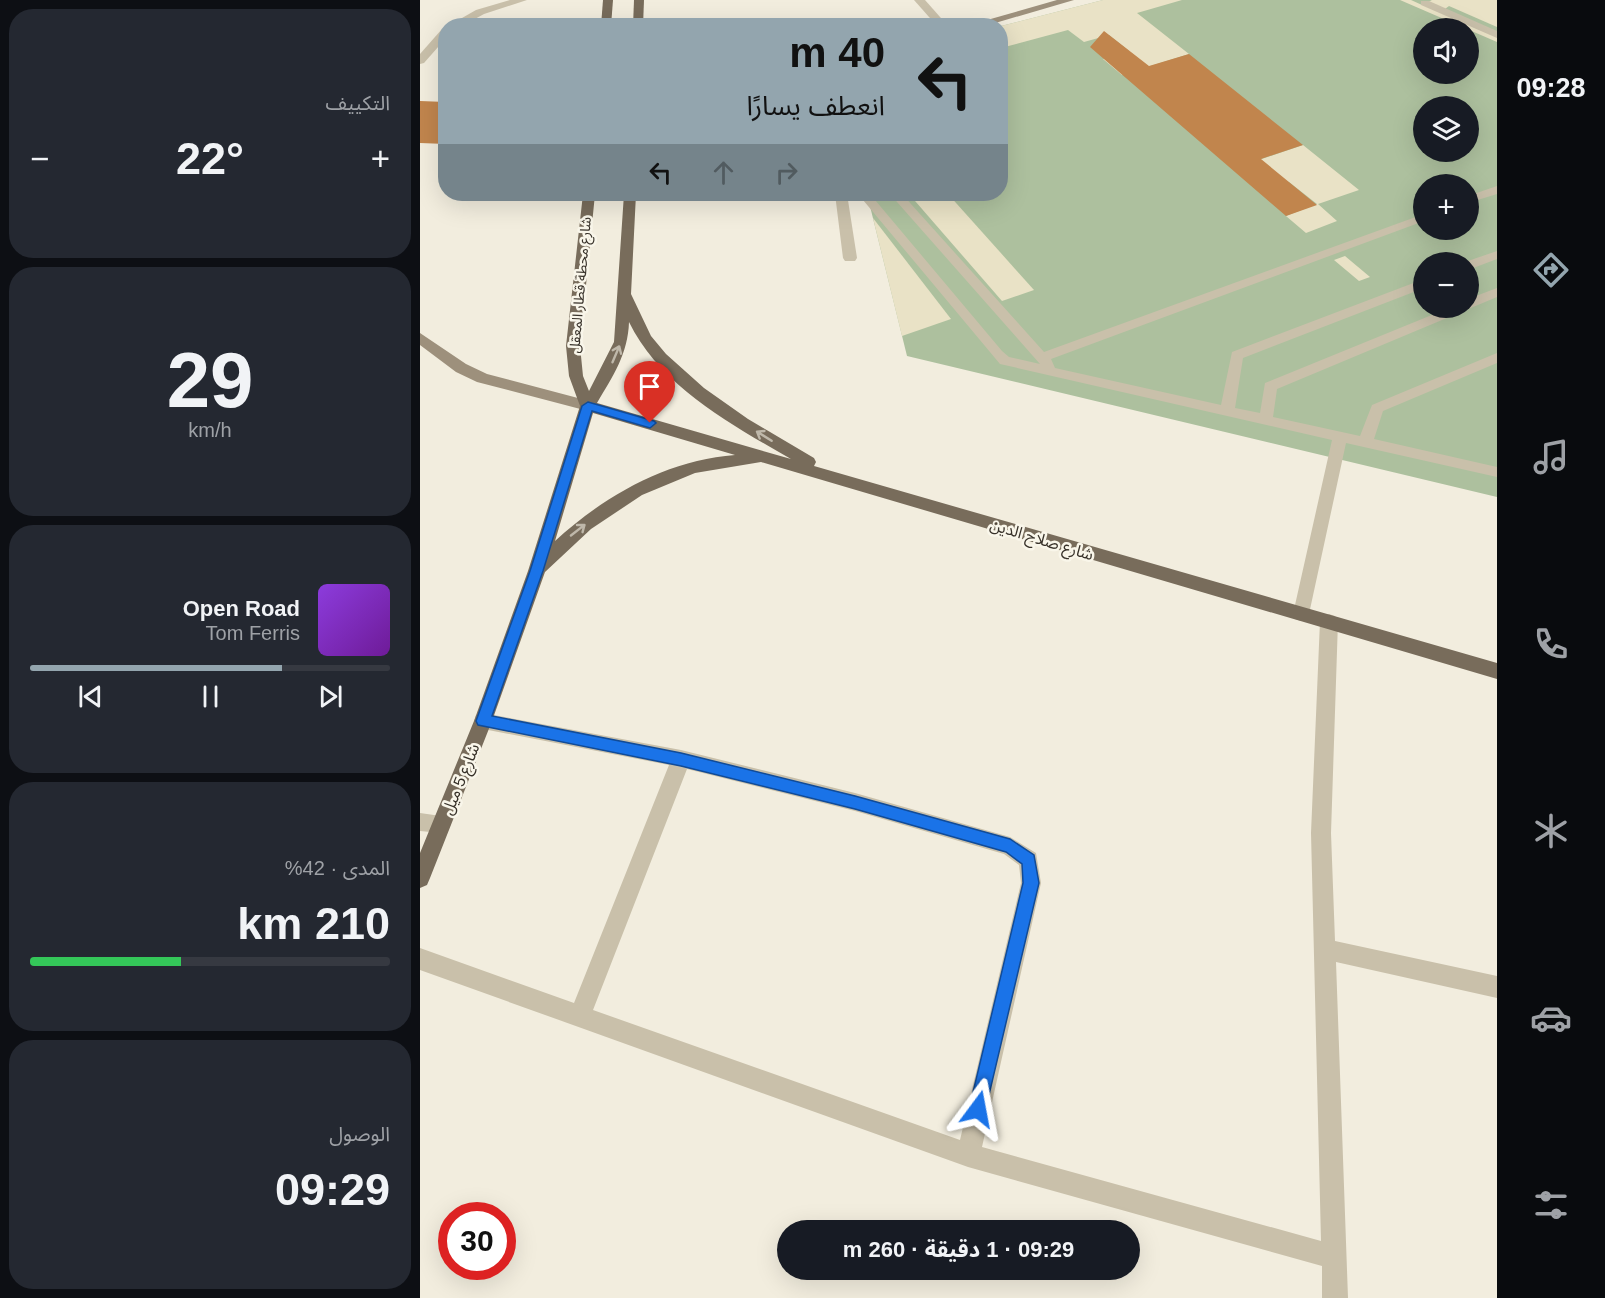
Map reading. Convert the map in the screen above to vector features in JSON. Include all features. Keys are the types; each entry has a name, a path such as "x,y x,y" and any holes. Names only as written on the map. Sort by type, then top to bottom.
{"main road":[{"path":"607,18 609,0"},
{"path":"638,18 639,0"},
{"name":"شارع محطة قطار المعقل","path":"588,201 573,346 576,376 588,406"},
{"path":"588,406 607,374 621,342 630,201"},
{"path":"624,293 646,339 678,374 735,417 833,476"},
{"name":"شارع صلاح الدين","path":"588,406 1497,671"},
{"name":"شارع 5 ميل","path":"420,878 483,721 537,571 588,406"},
{"path":"537,571 563,542 578,530 621,499 647,485 707,464 734,459 774,459"}],"street":[{"path":"468,18 480,12 522,0"},
{"path":"919,0 936,18"},
{"path":"1001,18 1069,0"},
{"path":"1423,1 1497,35"},
{"path":"420,61 438,40"},
{"path":"842,201 850,258"},
{"path":"420,338 461,368 482,378 588,406"},
{"path":"1329,621 1321,833 1335,1298"},
{"path":"483,721 681,759 855,802 1010,846 1029,860 1031,883 968,1155"},
{"path":"580,1016 681,759"},
{"path":"420,822 441,824"},
{"path":"1325,949 1497,987"},
{"path":"420,959 968,1155 1335,1257"}],"lane":[{"path":"1479,196 1497,190"},
{"path":"870,201 997,354 1011,363 1497,472"},
{"path":"902,201 1055,373"},
{"path":"1041,357 1413,221"},
{"path":"1479,262 1497,255"},
{"path":"1227,411 1237,355 1413,287"},
{"path":"1479,299 1497,292"},
{"path":"1266,420 1270,386 1436,318"},
{"path":"1365,443 1377,408 1497,358"},
{"path":"1301,614 1340,437"}],"green space":[{"path":"1103,0 1497,0 1497,497 907,356 869,201 1008,201 1008,24"}],"shaded area":[{"path":"1103,0 1182,0 1137,13 1189,54 1122,75 1103,59 1129,51 1109,35 1084,42 1068,30 1008,46 1008,24"},
{"path":"1400,0 1411,0 1422,5 1432,0 1497,0 1497,27 1449,6 1445,9 1465,18 1442,18"},
{"path":"1479,24 1497,32 1497,42 1479,34"},
{"path":"1303,145 1359,190 1318,204 1337,221 1306,233 1286,216 1317,204 1289,182 1232,169"},
{"path":"915,201 954,201 1034,290 1002,301"},
{"path":"873,218 951,319 902,336"},
{"path":"1345,256 1370,277 1359,281 1334,260"}],"building":[{"path":"1104,31 1149,66 1189,54 1303,145 1261,159 1317,205 1286,216 1090,47"},
{"path":"420,101 438,102 438,144 420,143"}],"route":[{"path":"650,423 588,406 537,571 483,721 681,759 855,802 1010,846 1029,860 1031,883 978,1109"}]}
